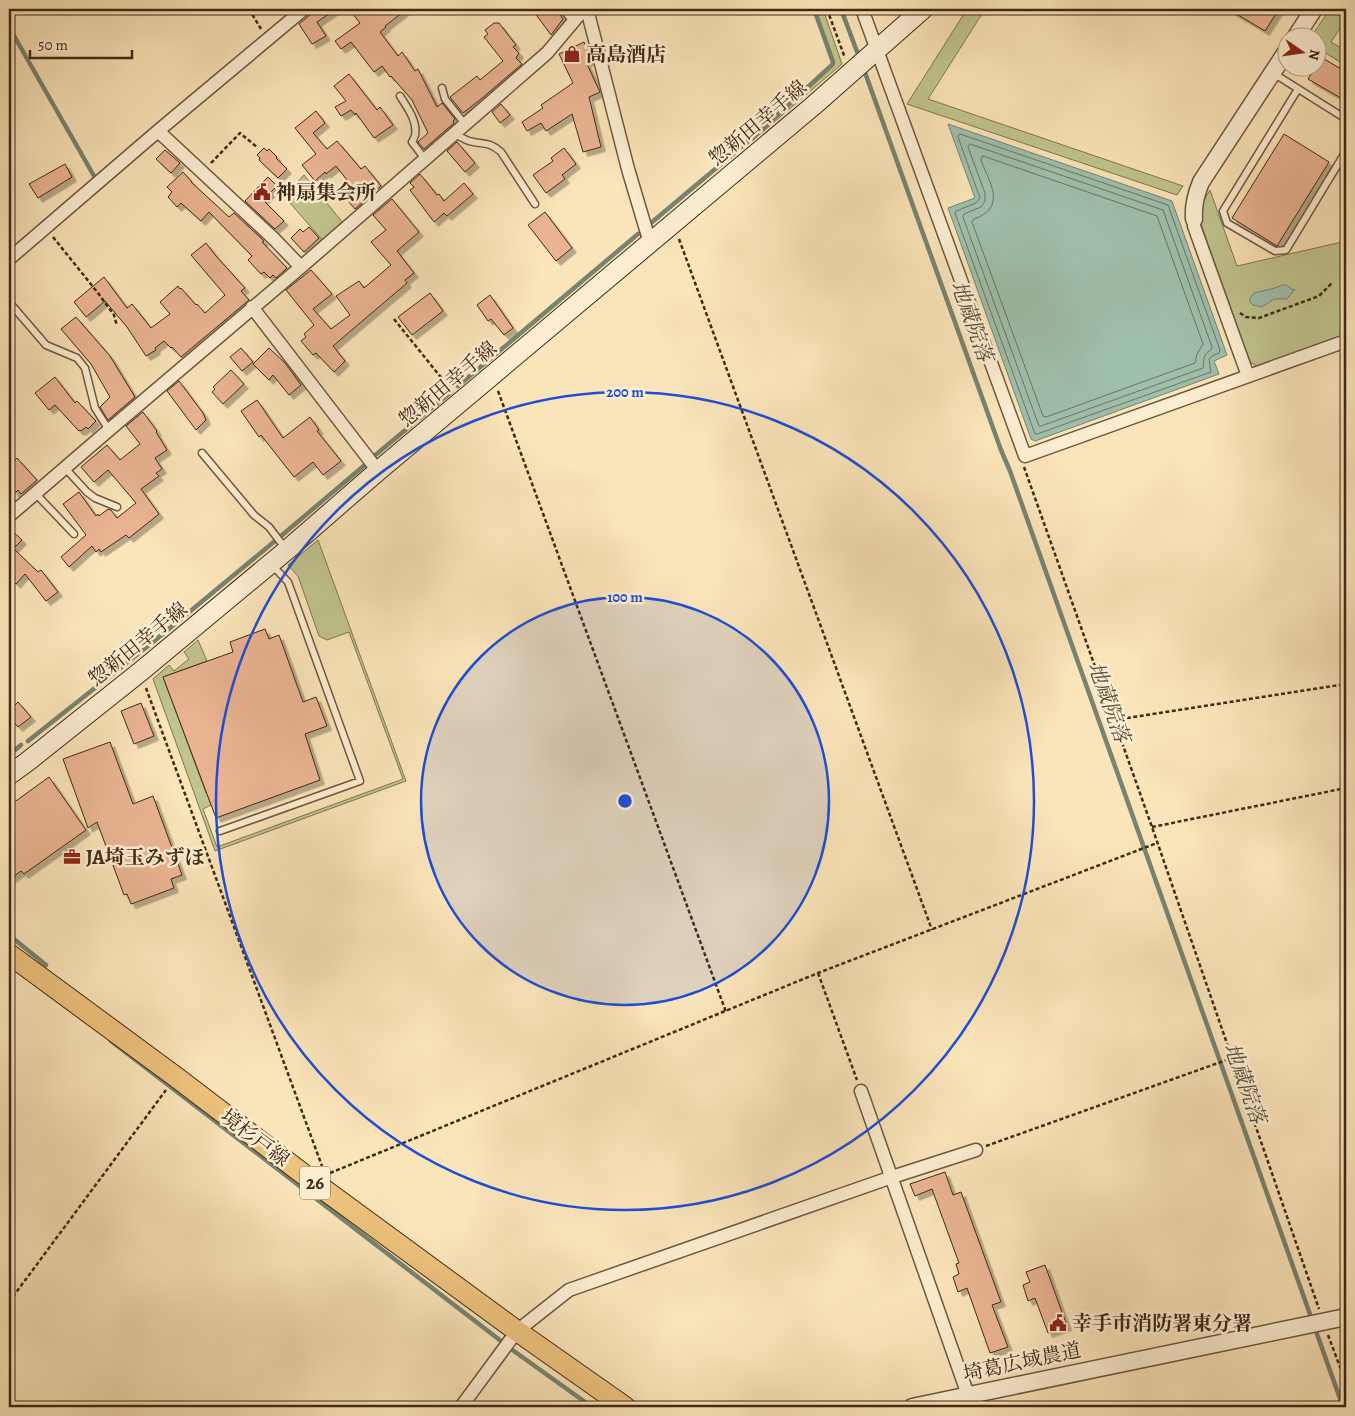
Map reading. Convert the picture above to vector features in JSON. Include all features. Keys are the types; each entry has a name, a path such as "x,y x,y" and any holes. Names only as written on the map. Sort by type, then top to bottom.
{"main road":[{"name":"惣新田幸手線","path":"9,774 27,762 140,672 287,550 378,471 864,62 917,13"},
{"name":"境杉戸線","path":"9,954 176,1077 311,1180 517,1331 625,1407"}],"street":[{"path":"9,259 304,9"},
{"path":"9,516 301,267 547,53 586,9"},
{"path":"586,9 628,169 650,243"},
{"path":"862,9 864,62 1025,456 1346,341"},
{"path":"1302,28 1314,9"},
{"path":"1248,376 1194,226 1193,210 1196,194 1201,182 1278,63"},
{"path":"158,131 274,238 301,267"},
{"path":"252,307 378,471"},
{"path":"861,1091 968,1395"},
{"path":"461,1407 517,1331 569,1290 976,1150"},
{"name":"埼葛広域農道","path":"912,1407 1346,1317"}],"lane":[{"path":"563,9 573,22"},
{"path":"1272,72 1346,119"},
{"path":"442,88 445,99 465,124"},
{"path":"1298,89 1223,211 1227,223 1275,251 1286,250 1346,151"},
{"path":"400,96 413,118 416,134 412,142 425,159"},
{"path":"453,134 470,141 494,146 501,152 535,204"},
{"path":"9,302 46,344 77,358 85,368 95,408 109,430"},
{"path":"202,453 254,515 269,527 287,550"},
{"path":"65,468 87,492 95,498 117,507"},
{"path":"35,493 74,534"},
{"path":"220,831 360,780 288,582 270,563"}],"path":[{"path":"249,9 267,40"},
{"path":"827,9 864,62"},
{"path":"202,172 240,133 258,148"},
{"path":"673,224 932,930"},
{"path":"45,228 114,315 116,326"},
{"path":"1238,312 1246,317 1258,318 1319,296 1332,284"},
{"path":"394,319 439,375 464,400"},
{"path":"492,376 726,1012"},
{"path":"1025,456 1024,467 1346,1383"},
{"path":"140,672 325,1175 818,973 1157,844"},
{"path":"1114,720 1346,684"},
{"path":"1152,827 1346,788"},
{"path":"818,973 861,1091"},
{"path":"976,1150 1232,1058"},
{"path":"9,1302 176,1077"}],"green space":[{"path":"815,9 823,9 842,64 752,141 833,66 834,62 825,39 827,38"},
{"path":"967,9 985,9 928,99 1183,186 1177,195 907,104"},
{"path":"1330,9 1346,9 1346,19 1331,42 1346,51 1346,66 1328,54 1328,28 1317,28"},
{"path":"304,175 343,223 323,241 284,196"},
{"path":"1210,190 1237,266 1346,241 1346,336 1259,367 1250,362 1202,227 1201,207"},
{"path":"318,540 406,781 215,851 153,679 169,665 174,671 189,659 184,652 198,640 207,661 163,677 211,805 203,809 217,847 403,779 349,632 327,640 319,636 298,576 288,565"}],"water":[{"path":"948,124 1172,201 1227,355 1214,361 1219,374 1035,441 1031,439 948,208 975,198"},
{"path":"1286,285 1293,290 1295,289 1287,299 1274,299 1262,307 1253,305 1250,302 1250,298 1254,293"}],"building":[{"path":"312,9 336,9 317,22 326,36 312,44 299,24 310,15"},
{"path":"349,9 407,9 380,32 398,56 402,52 415,71 418,69 437,107 442,103 455,119 454,123 424,149 418,142 428,133 412,100 382,66 374,72 351,42 341,49 335,41 360,23"},
{"path":"532,9 556,9 563,19 551,35"},
{"path":"1228,9 1279,9 1265,31"},
{"path":"494,23 499,23 516,45 513,47 519,53 516,58 522,64 463,113 450,97 477,76 480,80 503,61 484,37 488,34 485,30"},
{"path":"584,42 592,60 586,62 600,92 589,97 601,147 583,152 572,114 546,131 541,123 527,131 522,122 543,108 541,105 573,83 559,54"},
{"path":"1328,61 1346,72 1346,101 1308,79 1328,78"},
{"path":"349,74 377,110 380,107 393,125 374,138 356,113 355,115 351,110 341,116 335,107 346,101 334,86"},
{"path":"501,104 510,115 500,123 492,112"},
{"path":"316,111 325,123 313,133 327,149 337,141 361,169 365,166 381,186 355,209 349,202 358,194 336,166 326,174 325,172 315,181 302,165 316,154 295,128"},
{"path":"1284,134 1329,162 1277,246 1232,218"},
{"path":"457,142 475,163 465,172 447,151"},
{"path":"264,148 267,151 269,149 287,169 278,178 259,160 260,158 257,155"},
{"path":"564,148 576,164 562,175 565,179 546,193 533,175 553,161 551,158"},
{"path":"165,150 180,163 171,173 156,159"},
{"path":"65,164 72,177 38,198 29,184"},
{"path":"183,172 191,182 229,217 234,213 264,241 262,242 287,268 276,278 273,275 270,278 264,272 261,274 248,260 252,256 209,212 201,221 181,203 177,207 168,197 172,192 167,187"},
{"path":"420,174 444,201 464,183 473,194 447,216 444,213 434,222 410,190 414,187 410,183"},
{"path":"268,177 277,186 263,200 284,221 275,229 245,201"},
{"path":"392,199 419,232 397,251 414,273 405,280 407,283 333,346 345,361 334,372 316,353 313,355 301,341 306,337 304,334 314,325 286,290 311,270 332,294 313,309 331,329 350,315 336,296 359,281 364,288 391,265 371,242 386,230 373,215"},
{"path":"545,212 572,248 556,261 528,225"},
{"path":"309,227 319,238 304,252 291,238 300,229 303,232"},
{"path":"206,243 245,288 241,291 249,300 181,357 164,341 155,348 156,350 146,356 127,327 105,301 86,317 74,302 104,277 127,308 132,304 151,328 170,314 160,302 178,286 205,313 225,295 191,255"},
{"path":"430,293 443,311 412,335 398,317"},
{"path":"490,295 513,328 504,335 491,319 488,321 477,305"},
{"path":"76,317 110,356 135,397 108,420 100,407 110,397 91,364 61,329"},
{"path":"241,348 253,362 242,371 230,357"},
{"path":"269,348 285,363 301,385 289,395 273,375 269,380 253,364"},
{"path":"231,370 244,384 223,404 212,392 215,389 213,387"},
{"path":"55,377 75,403 77,401 96,421 88,429 86,427 79,431 55,405 49,410 35,393"},
{"path":"179,381 203,413 206,420 196,430 167,391"},
{"path":"257,400 283,438 310,417 319,430 317,431 341,461 323,475 313,462 294,477 261,435 259,437 241,411"},
{"path":"143,412 157,431 167,450 155,458 162,469 156,473 159,476 141,489 159,514 129,538 126,535 101,552 99,549 96,552 92,546 69,567 61,557 86,535 63,504 79,492 96,516 98,514 99,516 108,509 117,518 136,503 108,470 94,482 81,467 107,445 120,460 140,444 126,426"},
{"path":"17,458 37,480 21,494 18,490 15,493 9,485 9,466"},
{"path":"9,528 22,540 12,550 14,549 38,572 41,570 58,592 46,601 25,574 16,584 9,577 9,560 12,556 9,554"},
{"path":"265,629 269,639 279,635 303,702 316,697 327,726 305,734 320,780 216,818 163,677 233,652 230,642"},
{"path":"18,702 31,717 18,727 9,716 9,711"},
{"path":"141,703 154,736 134,744 121,711"},
{"path":"110,742 133,804 153,796 182,875 171,879 174,888 131,904 127,894 124,895 97,822 88,828 63,759"},
{"path":"49,777 86,830 24,874 21,871 9,880 9,806"},
{"path":"945,1172 953,1195 961,1192 1001,1302 992,1305 1008,1347 990,1353 967,1288 958,1292 953,1277 959,1274 956,1264 959,1263 932,1189 915,1196 910,1184"},
{"path":"1045,1265 1067,1326 1048,1333 1035,1298 1028,1301 1023,1285 1030,1282 1026,1272"}],"waterway":[{"path":"651,223 752,138 832,65 833,62 814,9"},
{"name":"地蔵院落","path":"841,9 859,57"},
{"path":"9,27 94,176"},
{"name":"地蔵院落","path":"863,67 1010,471 1343,1407"},
{"path":"458,386 638,234"},
{"path":"373,457 451,392"},
{"path":"281,536 366,464"},
{"path":"28,741 153,642 275,541"},
{"path":"9,755 21,745"},
{"path":"9,935 46,965"},
{"path":"111,1041 501,1341"},
{"path":"511,1349 592,1407"}],"place":[{"name":"高島酒店","path":"572,54"},
{"name":"神扇集会所","path":"262,192"},
{"name":"JA埼玉みずほ","path":"72,857"},
{"name":"幸手市消防署東分署","path":"1058,1323"}]}
